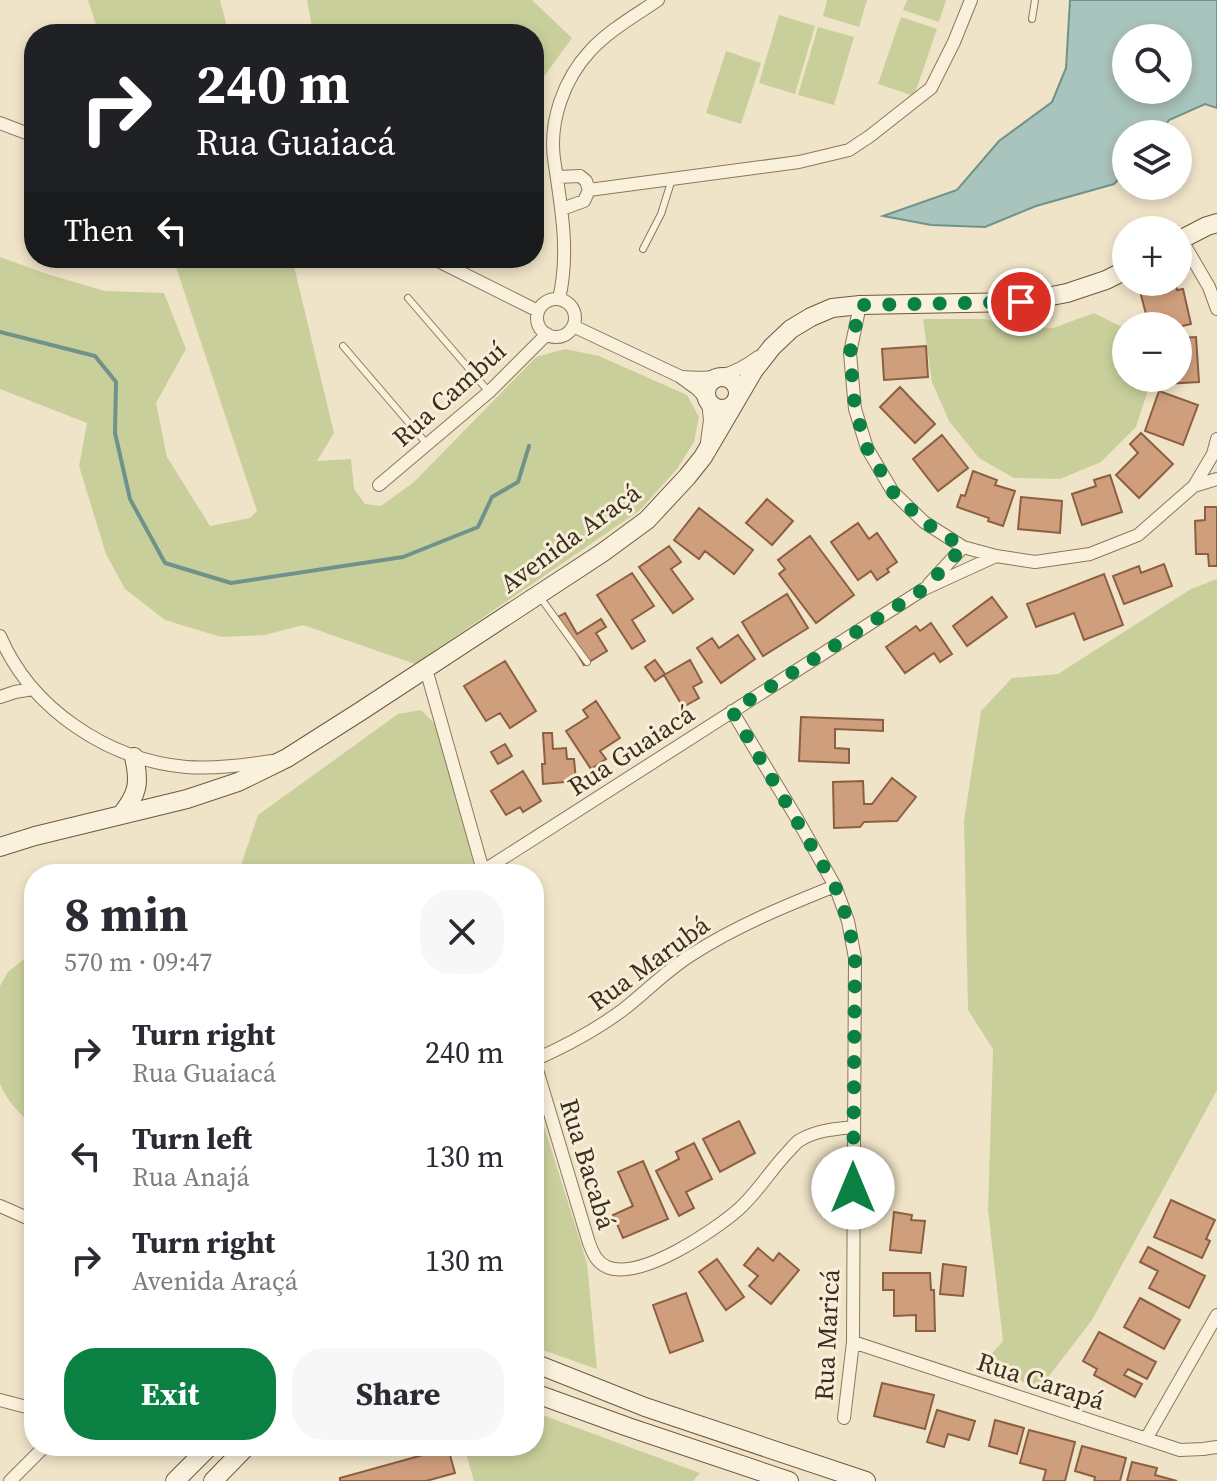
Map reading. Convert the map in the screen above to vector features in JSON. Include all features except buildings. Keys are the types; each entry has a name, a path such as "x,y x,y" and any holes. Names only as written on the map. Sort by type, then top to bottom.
{"street":[{"path":"559,299 565,255 553,139 558,107 569,81 590,51 658,0"},
{"path":"589,190 799,162 849,150 931,88 971,0"},
{"path":"0,123 24,132"},
{"path":"558,177 580,176 589,190 584,201 562,209"},
{"path":"1192,234 1217,223"},
{"path":"1192,259 1209,287 1217,309"},
{"path":"452,268 538,311"},
{"name":"Avenida Araçá","path":"0,847 187,799 238,782 287,758 426,669 647,520 703,457 754,370 772,347 791,329 811,317 832,308 860,305 1021,302 1067,293 1112,277"},
{"path":"559,299 573,308 573,326 559,336 547,334 538,322 538,311 546,301 559,299"},
{"path":"860,305 850,353 855,409 867,448 893,492 924,522 963,547 1035,562 1090,554 1138,535 1194,486 1215,454 1217,439"},
{"path":"573,326 679,376 697,389 712,406 723,409 736,402 738,387 730,379 679,376"},
{"name":"Rua Cambuí","path":"379,485 489,392 547,334"},
{"path":"703,457 710,420 708,386 716,378 750,363 772,347"},
{"path":"1194,486 1217,479"},
{"name":"Rua Guaiacá","path":"924,589 963,547"},
{"name":"Rua Guaiacá","path":"496,864 924,589 996,556"},
{"path":"0,636 9,657 33,689 63,719 134,757 186,767 234,766 287,758"},
{"path":"426,669 482,864"},
{"path":"0,697 33,689"},
{"name":"Rua Maricá","path":"732,711 835,886 848,921 855,958 853,1342 844,1418"},
{"path":"121,815 132,802 137,789 134,757"},
{"name":"Rua Marubá","path":"544,1055 585,1036 688,957 735,929 835,886"},
{"name":"Rua Bacabá","path":"544,1093 589,1243 597,1260 609,1268 628,1269 661,1259 699,1239 740,1208 798,1141 821,1131 854,1127"},
{"path":"0,1206 24,1217"},
{"path":"1146,1439 1217,1315"},
{"name":"Rua Carapá","path":"853,1342 1180,1450 1217,1447"},
{"path":"544,1367 645,1407 866,1481"},
{"path":"544,1396 789,1481"},
{"path":"0,1400 24,1406"},
{"path":"10,1481 35,1456"},
{"path":"175,1481 200,1456"},
{"path":"213,1481 237,1456"}],"lane":[{"path":"1032,19 1035,0"},
{"path":"643,249 661,214 672,179"},
{"path":"408,298 489,392"},
{"path":"343,346 427,444"},
{"path":"538,595 587,662"}],"green space":[{"path":"88,0 220,0 226,24 96,24"},
{"path":"307,0 532,0 572,38 544,76 544,24 311,24"},
{"path":"827,0 867,0 859,27 823,16"},
{"path":"907,0 946,0 939,22 903,10"},
{"path":"779,15 815,26 795,94 759,83"},
{"path":"901,17 937,29 914,96 878,84"},
{"path":"818,27 854,37 834,105 798,95"},
{"path":"726,51 761,63 741,124 706,113"},
{"path":"0,257 24,268 105,291 164,293 186,349 156,403 167,457 210,526 250,518 257,511 176,268 294,268 334,433 317,461 351,459 354,489 365,504 381,506 414,482 536,357 565,349 599,356 687,395 699,417 694,442 677,469 639,511 415,664 303,625 265,635 221,637 165,620 125,589 106,554 79,466 87,423 0,389"},
{"path":"1094,313 1112,322 1112,392 1147,392 1136,427 1101,462 1060,479 1014,478 979,458 949,421 932,382 923,319 985,319 1010,326 1053,328"},
{"path":"1217,579 1217,1090 1092,1320 1040,1388 980,1367 1003,1341 988,1210 993,1049 968,1010 964,821 981,711 1012,678 1058,674 1191,589"},
{"path":"421,710 435,724 474,864 241,864 258,815 398,714"},
{"path":"24,959 24,1116 14,1107 0,1084 0,986 8,972"},
{"path":"544,1126 587,1263 597,1369 544,1350"},
{"path":"544,1416 700,1473 693,1481 474,1481 467,1456 544,1456"}],"water":[{"path":"1070,0 1217,0 1217,108 1205,104 1169,120 1112,120 1112,185 1036,206 985,227 931,225 883,216 957,190 999,141 1052,102 1066,68"}],"waterway":[{"path":"0,332 95,356 116,382 115,433 130,499 165,563 231,583 403,557 478,527 492,497 518,482 529,446"}],"route":[{"path":"853,1188 855,958 848,921 835,886 732,711 924,589 963,547 924,522 893,492 867,448 855,409 850,353 860,305 1021,302"}]}
